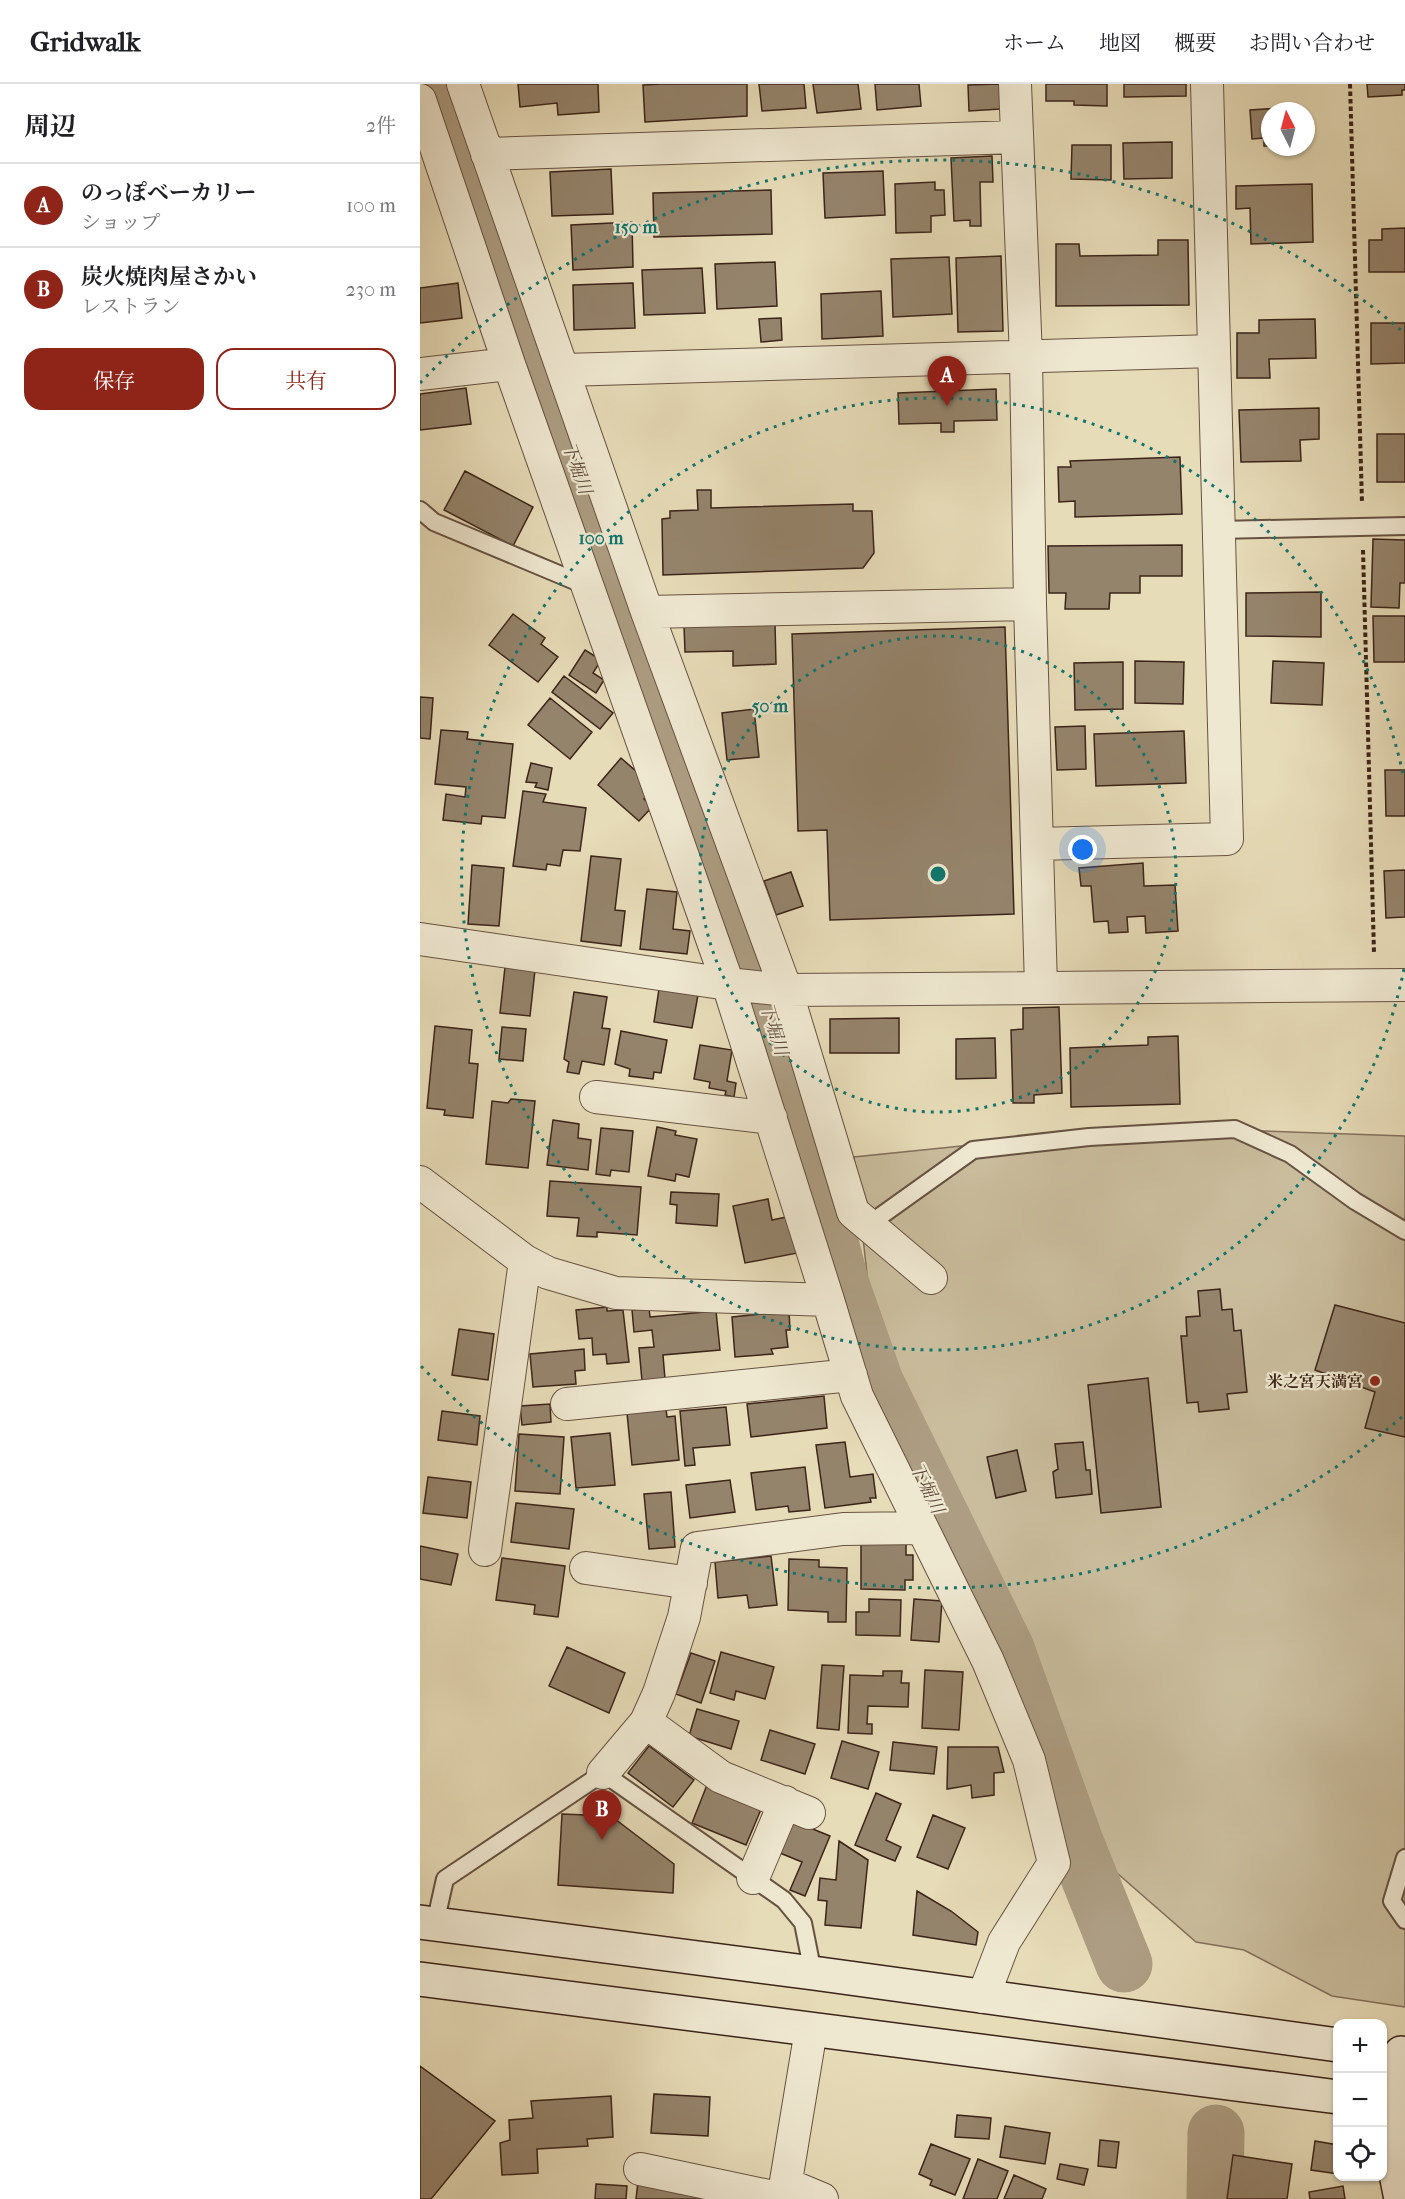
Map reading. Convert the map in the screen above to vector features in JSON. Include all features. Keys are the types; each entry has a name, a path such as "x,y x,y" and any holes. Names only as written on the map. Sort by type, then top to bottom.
{"street":[{"path":"463,84 647,612 785,990 853,1212 931,1278"},
{"path":"1015,84 1026,357 1030,604 1041,987"},
{"path":"1037,844 1227,839 1207,84"},
{"path":"420,100 509,364 729,984 857,1396 988,1661 1029,1760 1054,1863 1004,1942 983,1997"},
{"path":"487,154 1016,137"},
{"path":"564,370 1214,351"},
{"path":"420,374 509,364"},
{"path":"647,612 1030,604"},
{"path":"420,939 729,984 785,990 1405,984"},
{"path":"596,1097 771,1118"},
{"path":"420,1182 525,1261 548,1273 616,1293 828,1300"},
{"path":"485,1550 525,1261"},
{"path":"567,1404 851,1375"},
{"path":"603,1773 646,1722 659,1693 684,1617 697,1548 843,1529 922,1528"},
{"path":"586,1568 691,1583"},
{"path":"646,1722 722,1777 797,1808 753,1878"},
{"path":"427,1923 1333,2044"},
{"path":"420,1978 1333,2096"},
{"path":"784,2194 811,2030"},
{"path":"1396,2052 1391,2149 1401,2199"},
{"path":"640,2169 822,2199"}],"lane":[{"path":"420,510 434,522 587,586"},
{"path":"1219,530 1405,526"},
{"path":"868,1225 973,1150 1089,1137 1235,1130 1290,1154 1354,1201 1405,1231"},
{"path":"427,1923 445,1879 603,1773 784,1900 803,1923 813,1973"},
{"path":"1405,1858 1392,1901 1405,1920"}],"shaded area":[{"path":"1149,1127 1405,1136 1405,2007 1332,1996 1244,1950 1196,1942 1093,1852 873,1328 854,1157"}],"building":[{"path":"518,84 598,84 599,112 558,115 557,103 520,107"},
{"path":"747,84 747,116 645,122 643,85"},
{"path":"759,84 804,84 806,108 762,111"},
{"path":"813,84 858,84 861,109 817,113"},
{"path":"875,84 919,84 921,106 877,110"},
{"path":"1000,84 1000,109 969,111 968,85"},
{"path":"1046,84 1107,84 1107,106 1074,105 1074,101 1046,101"},
{"path":"1124,84 1186,84 1186,96 1124,97"},
{"path":"1367,84 1405,84 1405,90 1402,90 1402,95 1368,97"},
{"path":"1261,109 1261,138 1252,139 1250,110"},
{"path":"1172,142 1172,178 1124,179 1123,143"},
{"path":"1072,145 1111,145 1111,180 1071,179"},
{"path":"992,156 993,182 980,182 981,226 970,226 970,220 954,221 951,158"},
{"path":"611,169 613,214 552,216 550,172"},
{"path":"883,171 885,215 825,218 823,173"},
{"path":"935,182 935,190 944,190 945,215 931,216 931,232 896,233 895,184"},
{"path":"1312,184 1313,242 1251,244 1250,208 1236,209 1236,186"},
{"path":"771,190 772,234 654,237 653,193"},
{"path":"632,222 633,267 573,270 571,225"},
{"path":"1405,228 1405,272 1369,272 1369,240 1382,240 1382,229"},
{"path":"1158,240 1188,240 1189,305 1056,306 1056,244 1079,244 1080,256 1158,255"},
{"path":"1001,256 1003,331 958,332 956,258"},
{"path":"949,257 952,314 893,317 891,259"},
{"path":"775,262 777,306 717,309 715,264"},
{"path":"702,268 705,313 644,315 642,270"},
{"path":"458,283 462,318 420,323 420,288"},
{"path":"633,283 635,328 574,330 573,285"},
{"path":"881,291 883,336 822,339 821,294"},
{"path":"781,318 782,340 761,342 759,319"},
{"path":"1315,319 1316,358 1269,359 1270,378 1237,378 1237,333 1259,333 1259,320"},
{"path":"1371,323 1405,323 1405,363 1371,364"},
{"path":"466,388 471,424 420,430 420,394"},
{"path":"996,389 997,420 954,421 954,432 941,432 941,423 899,424 898,393"},
{"path":"1319,408 1319,439 1300,440 1301,461 1241,462 1239,410"},
{"path":"1377,434 1405,434 1405,482 1377,482"},
{"path":"1180,457 1182,514 1075,517 1075,501 1059,502 1058,467 1071,467 1070,461"},
{"path":"465,471 533,507 513,546 444,510"},
{"path":"697,490 711,490 711,508 853,504 853,511 872,511 874,553 863,568 663,575 662,519 670,518 670,511 698,510"},
{"path":"1373,539 1405,540 1405,583 1400,583 1399,608 1371,607"},
{"path":"1182,545 1182,576 1140,576 1140,593 1110,593 1109,609 1065,609 1066,593 1049,593 1048,546"},
{"path":"1321,592 1321,637 1246,636 1246,593"},
{"path":"513,614 545,638 541,644 558,657 538,682 489,645"},
{"path":"1373,616 1405,616 1405,662 1374,662"},
{"path":"775,623 776,664 733,666 733,651 685,652 684,626"},
{"path":"1005,627 1014,914 830,920 827,830 798,831 792,634"},
{"path":"585,650 601,660 593,673 604,680 596,693 569,675"},
{"path":"1135,661 1184,662 1183,704 1135,703"},
{"path":"1273,661 1324,663 1322,705 1271,703"},
{"path":"1123,662 1123,709 1075,710 1074,663"},
{"path":"564,676 613,713 600,729 552,692"},
{"path":"420,697 433,698 430,739 420,738"},
{"path":"550,698 592,732 570,759 528,725"},
{"path":"754,709 759,757 727,760 722,713"},
{"path":"1085,726 1086,769 1057,770 1055,727"},
{"path":"441,730 468,732 467,739 513,744 505,818 482,816 481,824 443,820 446,794 465,797 466,787 435,784"},
{"path":"1184,731 1186,783 1096,786 1094,734"},
{"path":"621,758 645,779 641,785 649,793 644,799 652,807 639,821 598,785"},
{"path":"531,763 552,768 548,790 535,787 537,783 526,782"},
{"path":"1385,770 1405,770 1405,816 1386,816"},
{"path":"523,791 546,794 543,802 586,808 580,851 563,850 560,866 547,864 546,870 513,866"},
{"path":"591,856 621,859 615,910 625,911 621,946 581,941"},
{"path":"1143,863 1144,886 1175,885 1178,931 1146,933 1145,916 1127,917 1128,932 1109,933 1108,921 1094,922 1091,886 1081,886 1079,868"},
{"path":"472,865 504,868 499,926 468,924"},
{"path":"1405,870 1405,917 1386,918 1384,871"},
{"path":"791,872 803,906 776,915 764,881"},
{"path":"647,889 677,892 673,929 690,931 687,954 640,949"},
{"path":"505,967 535,970 530,1016 500,1013"},
{"path":"659,989 698,995 692,1028 654,1022"},
{"path":"574,992 607,997 602,1028 610,1029 604,1065 582,1061 579,1074 567,1072 569,1062 564,1059"},
{"path":"1059,1007 1062,1093 1034,1095 1034,1103 1013,1103 1011,1030 1023,1029 1023,1008"},
{"path":"899,1018 899,1053 830,1053 830,1019"},
{"path":"435,1026 472,1030 469,1063 478,1064 473,1118 444,1115 445,1110 427,1108"},
{"path":"502,1027 526,1029 523,1061 499,1059"},
{"path":"621,1031 667,1040 661,1073 654,1072 653,1079 629,1076 630,1069 615,1064"},
{"path":"1178,1036 1180,1104 1071,1107 1070,1048 1148,1045 1148,1037"},
{"path":"995,1038 996,1078 956,1079 956,1039"},
{"path":"700,1045 732,1050 727,1081 736,1083 734,1097 725,1095 726,1091 709,1088 710,1082 694,1079"},
{"path":"511,1099 535,1101 528,1168 486,1164 492,1101 508,1103"},
{"path":"553,1120 579,1124 578,1138 591,1140 588,1170 547,1165"},
{"path":"657,1127 676,1131 675,1135 697,1139 689,1177 676,1174 675,1181 648,1176"},
{"path":"601,1128 633,1131 629,1172 611,1170 610,1176 596,1174"},
{"path":"550,1181 641,1187 637,1235 597,1232 597,1237 577,1236 579,1218 547,1216"},
{"path":"671,1192 719,1194 717,1226 676,1223 677,1205 670,1204"},
{"path":"768,1199 772,1220 796,1215 803,1252 745,1263 733,1206"},
{"path":"1220,1289 1222,1310 1232,1309 1234,1331 1241,1330 1247,1392 1227,1394 1229,1409 1199,1412 1198,1402 1187,1403 1181,1336 1187,1336 1186,1317 1200,1316 1198,1291"},
{"name":"米之宮天満宮","path":"1335,1305 1405,1323 1405,1437 1365,1428 1375,1392 1315,1370"},
{"path":"607,1307 607,1311 623,1310 629,1362 607,1364 606,1354 593,1355 592,1338 579,1339 576,1310"},
{"path":"649,1308 650,1317 716,1311 720,1350 663,1355 665,1379 642,1381 639,1348 654,1347 652,1330 634,1332 632,1310"},
{"path":"789,1311 790,1330 786,1330 788,1347 771,1349 773,1354 735,1357 732,1317"},
{"path":"459,1329 494,1334 488,1380 452,1375"},
{"path":"584,1349 585,1370 575,1371 576,1384 533,1387 530,1354"},
{"path":"1148,1378 1161,1507 1101,1513 1088,1385"},
{"path":"824,1396 827,1428 751,1437 747,1404"},
{"path":"550,1404 551,1422 522,1425 520,1406"},
{"path":"726,1407 730,1445 693,1448 695,1465 685,1466 680,1411"},
{"path":"666,1409 667,1417 675,1416 679,1460 632,1465 627,1413"},
{"path":"442,1411 480,1416 477,1445 438,1440"},
{"path":"610,1433 615,1485 576,1488 571,1437"},
{"path":"519,1434 564,1437 560,1494 515,1491"},
{"path":"845,1442 850,1477 873,1474 876,1498 870,1498 871,1502 825,1508 816,1445"},
{"path":"1083,1442 1086,1470 1090,1470 1092,1494 1056,1498 1053,1472 1058,1469 1055,1444"},
{"path":"1017,1450 1026,1491 996,1498 987,1457"},
{"path":"805,1467 810,1510 789,1512 788,1506 756,1510 751,1473"},
{"path":"428,1477 471,1482 467,1518 423,1513"},
{"path":"730,1480 735,1512 690,1518 686,1485"},
{"path":"671,1492 675,1547 649,1549 644,1494"},
{"path":"516,1503 574,1509 569,1549 511,1542"},
{"path":"861,1542 906,1542 906,1555 913,1555 913,1580 905,1580 905,1590 861,1589"},
{"path":"420,1546 458,1554 451,1585 420,1579"},
{"path":"771,1556 777,1605 749,1608 747,1595 718,1598 715,1562"},
{"path":"502,1558 565,1566 558,1617 534,1614 535,1605 496,1600"},
{"path":"789,1559 819,1560 819,1567 847,1568 846,1622 828,1622 828,1612 788,1610"},
{"path":"869,1599 901,1600 900,1636 856,1635 856,1612 869,1612"},
{"path":"914,1599 942,1601 939,1642 911,1640"},
{"path":"567,1647 625,1673 609,1713 549,1686"},
{"path":"721,1652 774,1667 765,1699 736,1691 734,1700 710,1693"},
{"path":"691,1653 715,1661 701,1703 676,1694"},
{"path":"822,1665 844,1666 839,1730 817,1728"},
{"path":"925,1670 963,1672 959,1730 922,1728"},
{"path":"883,1671 902,1671 901,1683 909,1683 908,1707 868,1706 867,1724 872,1724 872,1734 848,1733 850,1675 883,1676"},
{"path":"697,1709 739,1721 731,1749 689,1736"},
{"path":"770,1730 815,1744 805,1774 761,1760"},
{"path":"842,1741 879,1752 868,1789 831,1778"},
{"path":"893,1742 937,1747 934,1774 890,1770"},
{"path":"649,1746 694,1780 673,1807 628,1773"},
{"path":"948,1747 998,1747 1004,1772 994,1773 994,1795 972,1798 971,1785 947,1789"},
{"path":"707,1785 762,1807 746,1845 692,1823"},
{"path":"876,1793 901,1804 886,1840 901,1847 895,1861 855,1845"},
{"path":"562,1814 611,1816 674,1864 673,1893 558,1885"},
{"path":"933,1815 965,1828 948,1869 917,1857"},
{"path":"793,1821 830,1836 805,1896 790,1890 802,1862 780,1853"},
{"path":"839,1841 868,1860 861,1928 825,1925 827,1901 818,1900 820,1878 836,1880"},
{"path":"917,1891 951,1911 978,1932 976,1945 913,1935"},
{"path":"420,2066 495,2121 431,2199 420,2199"},
{"path":"654,2094 710,2097 708,2136 651,2133"},
{"path":"611,2096 613,2137 587,2139 588,2146 537,2149 538,2173 502,2175 500,2143 510,2140 509,2120 533,2118 531,2101"},
{"path":"957,2115 991,2118 989,2139 955,2137"},
{"path":"1005,2126 1050,2133 1045,2164 1000,2157"},
{"path":"1100,2140 1119,2142 1116,2168 1098,2166"},
{"path":"1315,2141 1333,2144 1333,2173 1311,2170"},
{"path":"931,2144 970,2159 955,2195 930,2185 932,2180 919,2174"},
{"path":"1233,2155 1292,2164 1287,2199 1227,2199"},
{"path":"978,2159 1008,2171 997,2199 963,2199"},
{"path":"1060,2164 1088,2169 1084,2185 1057,2179"},
{"path":"1014,2175 1046,2189 1042,2199 1004,2199"},
{"path":"638,2182 720,2199 636,2199"},
{"path":"596,2184 627,2186 626,2199 595,2199"},
{"path":"1343,2186 1345,2199 1310,2199 1309,2192"}],"waterway":[{"name":"下堀川","path":"441,84 775,1026 841,1285 875,1382 1006,1649 1075,1842 1124,1964"},
{"name":"下堀川","path":"1215,2199 1216,2133"}],"place":[{"name":"のっぽベーカリー","path":"947,406"},
{"name":"米之宮天満宮","path":"1375,1381"},
{"name":"炭火焼肉屋さかい","path":"602,1840"}]}
